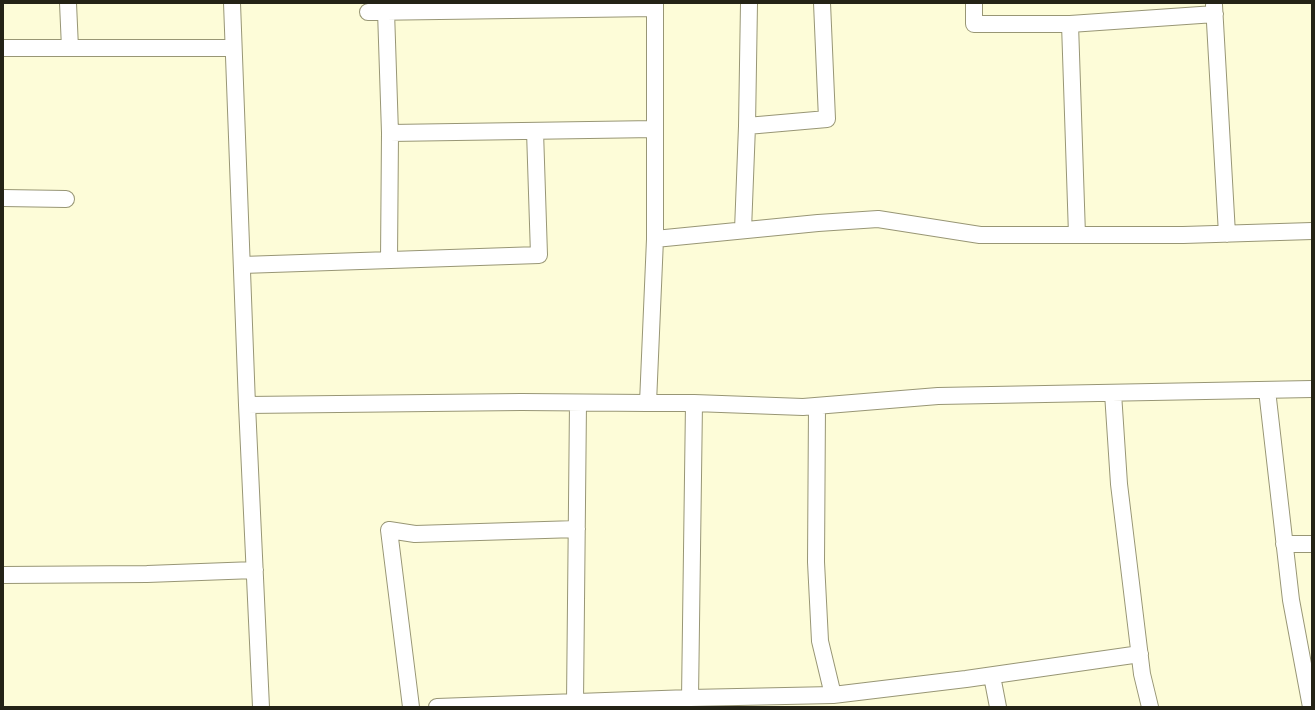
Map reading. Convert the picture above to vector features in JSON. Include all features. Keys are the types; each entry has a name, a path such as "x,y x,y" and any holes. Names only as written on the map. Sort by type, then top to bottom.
{"street":[{"path":"68,3 70,48"},
{"path":"232,3 247,405 261,707"},
{"path":"743,230 747,126 749,3"},
{"path":"747,126 827,119 822,3"},
{"path":"974,3 974,24 1070,24 1215,9 1227,234"},
{"path":"368,12 655,6 655,238 648,403"},
{"path":"386,12 390,133 389,260"},
{"path":"1070,24 1077,235"},
{"path":"3,48 233,48"},
{"path":"390,133 655,130"},
{"path":"242,265 538,255 535,131"},
{"path":"3,198 66,199"},
{"path":"655,238 878,219 980,235 1227,234 1312,231"},
{"path":"247,405 694,403 803,408 938,396 1312,389"},
{"path":"1267,390 1291,600 1311,707"},
{"path":"1113,393 1119,484 1142,674 1150,707"},
{"path":"575,702 578,403"},
{"path":"690,698 694,403"},
{"path":"817,406 816,562 820,641 833,696"},
{"path":"411,707 389,530 415,534 577,529"},
{"path":"1284,544 1312,544"},
{"path":"3,575 147,574 255,570"},
{"path":"437,707 690,698 833,696 992,676 1140,654"},
{"path":"992,676 998,707"}]}
